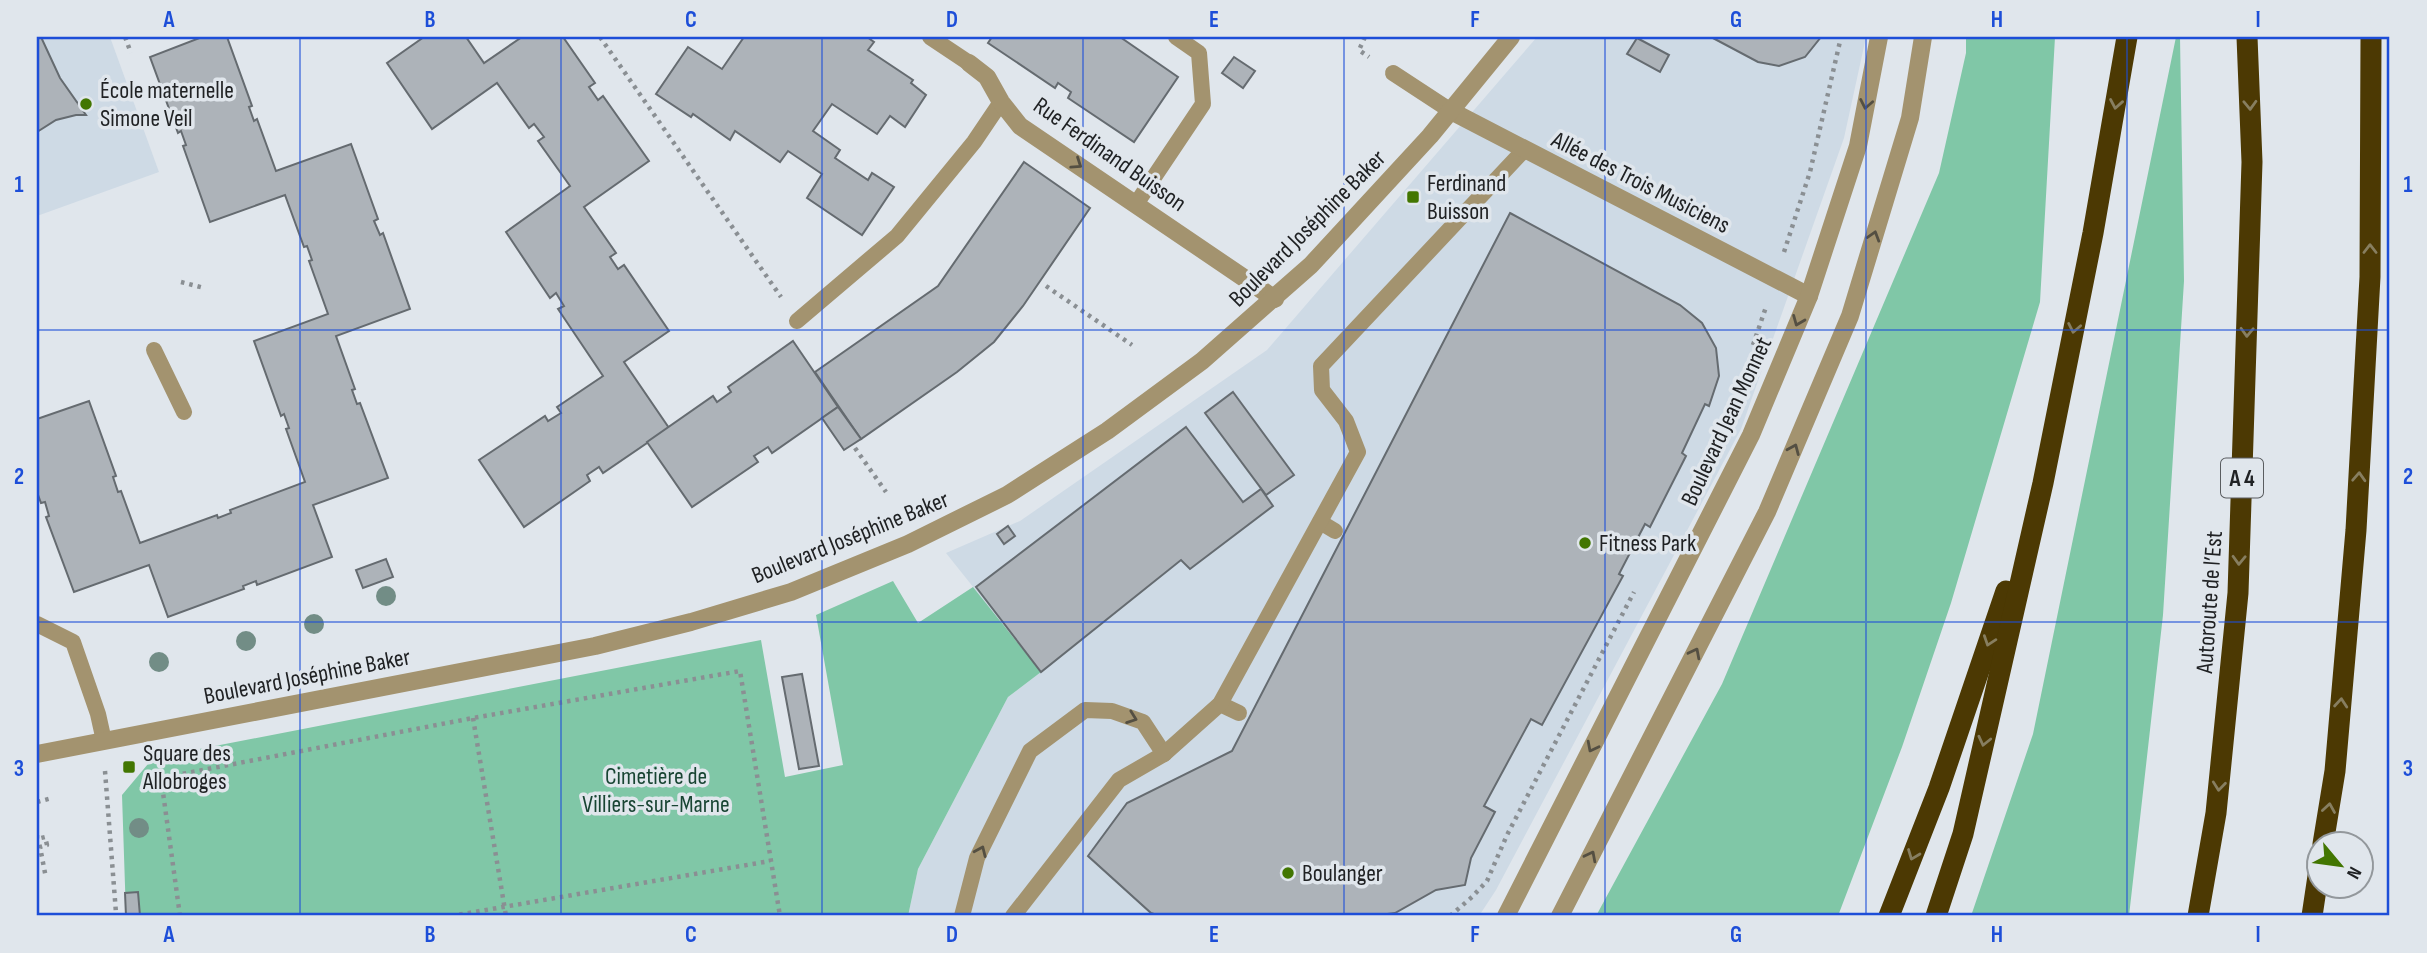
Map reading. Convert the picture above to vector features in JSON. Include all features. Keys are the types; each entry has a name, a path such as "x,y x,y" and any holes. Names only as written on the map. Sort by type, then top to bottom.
{"highway":[{"path":"1937,916 1963,834 2043,483 2093,233 2127,37"},
{"name":"Autoroute de l’Est","path":"2198,916 2216,813 2238,593 2252,162 2247,37"},
{"path":"2325,830 2335,771 2358,503 2370,277 2371,37"},
{"path":"1889,916 1939,788 2043,483"}],"street":[{"name":"Boulevard Joséphine Baker","path":"37,754 595,646 691,622 791,592 908,544 1007,495 1117,424 1202,361 1311,265 1383,189 1511,37"},
{"name":"Boulevard Jean Monnet","path":"1506,916 1751,435 1809,296 1858,146 1879,37"},
{"path":"1560,916 1767,512 1850,316 1910,118 1923,37"},
{"name":"Rue Ferdinand Buisson","path":"969,63 987,77 1001,102 1020,125 1275,299"},
{"name":"Allée des Trois Musiciens","path":"1451,111 1809,296"}],"lane":[{"name":"Rue Ferdinand Buisson","path":"930,37 969,63"},
{"path":"1136,204 1203,104 1199,53 1176,37"},
{"path":"1393,73 1451,111"},
{"path":"797,321 897,236 974,142 1001,102"},
{"path":"1013,916 1119,780 1164,754 1220,704 1357,452 1346,421 1322,390 1321,366 1525,149"},
{"path":"154,350 184,412"},
{"path":"1320,522 1335,531"},
{"path":"37,624 73,642 100,721 104,741"},
{"path":"1220,704 1239,713"},
{"path":"962,916 978,858 1031,751 1084,710 1112,711 1143,722 1164,754"}],"path":[{"path":"125,37 131,53"},
{"path":"600,37 797,321"},
{"path":"1752,350 1810,172 1841,37"},
{"path":"181,282 204,288"},
{"path":"1046,286 1132,345"},
{"path":"855,448 886,492"},
{"path":"1450,916 1487,881 1507,835 1636,590"},
{"path":"180,916 161,778 473,718 740,671 780,916"},
{"path":"473,718 506,916"},
{"path":"104,741 116,913 114,916"},
{"path":"37,802 52,798"},
{"path":"37,835 37,839 45,837 47,845 40,847 46,878"},
{"path":"450,916 770,861"}],"shaded area":[{"name":"École maternelle Simone Veil","path":"37,37 110,37 159,172 37,216"},
{"path":"1537,37 1866,37 1844,138 1741,429 1496,890 1479,916 908,916 918,869 1008,697 1041,672 946,553 1020,521 1267,350"}],"green space":[{"path":"1966,37 2055,37 2040,302 1951,603 1902,747 1838,916 1596,916 1722,684 1939,173 1966,53"},
{"path":"2176,37 2180,37 2184,281 2163,615 2129,916 1971,916 2033,734"},
{"name":"Cimetière de Villiers-sur-Marne","path":"893,581 918,623 973,587 1041,672 1008,697 918,869 908,916 126,916 122,795 153,758 761,640 785,777 843,765 816,615"}],"building":[{"path":"37,37 41,37 60,78 86,115 56,120 37,132"},
{"path":"202,37 227,37 252,106 249,107 254,121 257,119 276,171 351,144 378,219 374,221 380,235 383,233 410,309 336,336 355,389 352,390 357,404 360,403 388,478 313,505 332,557 257,585 256,581 243,586 244,589 168,617 149,565 74,592 46,517 49,516 45,502 41,503 37,492 37,419 89,401 116,476 113,477 118,492 121,491 140,543 217,515 218,518 231,513 230,510 305,482 286,429 289,428 284,414 281,416 254,341 328,314 309,261 312,260 307,246 304,247 285,195 210,222 183,146 186,145 181,131 178,133 150,57"},
{"path":"424,37 466,37 484,63 522,37 563,37 595,83 589,87 598,100 603,96 649,161 584,207 616,253 610,257 618,269 624,265 669,331 624,362 669,428 603,473 599,467 587,475 590,481 524,527 479,460 545,416 548,421 561,413 557,407 603,376 558,309 564,306 556,293 550,298 506,232 570,186 538,141 544,137 534,124 529,128 497,83 432,129 387,63"},
{"path":"744,37 867,37 874,42 868,50 913,80 911,83 926,95 905,127 890,116 877,134 832,104 813,131 840,150 835,158 868,180 872,173 894,187 862,235 807,198 822,174 788,151 780,162 735,131 730,140 693,114 691,117 656,94 688,47 722,69"},
{"path":"992,37 1120,37 1178,77 1134,142 1068,98 1071,92 1058,83 1055,88 988,43"},
{"path":"1711,37 1821,37 1805,57 1779,66 1758,62"},
{"path":"1637,38 1669,55 1660,72 1627,54"},
{"path":"1234,57 1255,71 1243,88 1222,73"},
{"path":"1024,162 1090,208 1023,306 994,342 957,372 861,439 815,372 938,286"},
{"path":"1510,213 1680,305 1702,323 1716,348 1719,376 1709,406 1705,404 1682,453 1686,456 1650,527 1645,524 1619,574 1623,576 1542,725 1531,719 1484,806 1495,812 1471,858 1465,885 1436,890 1395,913 1372,916 1160,916 1151,913 1088,856 1127,803 1232,751"},
{"path":"793,341 838,407 772,453 768,447 754,456 758,462 692,507 647,442 713,396 717,402 731,392 728,387"},
{"path":"1233,392 1294,475 1266,495 1205,413"},
{"path":"838,407 861,439 844,450 822,418"},
{"path":"1186,427 1243,502 1261,489 1273,506 1190,569 1181,560 1041,672 976,587"},
{"path":"1008,526 1015,536 1004,544 997,534"},
{"path":"386,559 393,577 363,588 356,570"},
{"path":"802,674 819,766 799,769 782,677"},
{"path":"138,892 140,916 126,916 125,893"}],"place":[{"name":"École maternelle Simone Veil","path":"86,104"},
{"name":"Ferdinand Buisson","path":"1413,197"},
{"name":"Fitness Park","path":"1585,543"},
{"name":"Square des Allobroges","path":"129,767"},
{"name":"Boulanger","path":"1288,873"}]}
